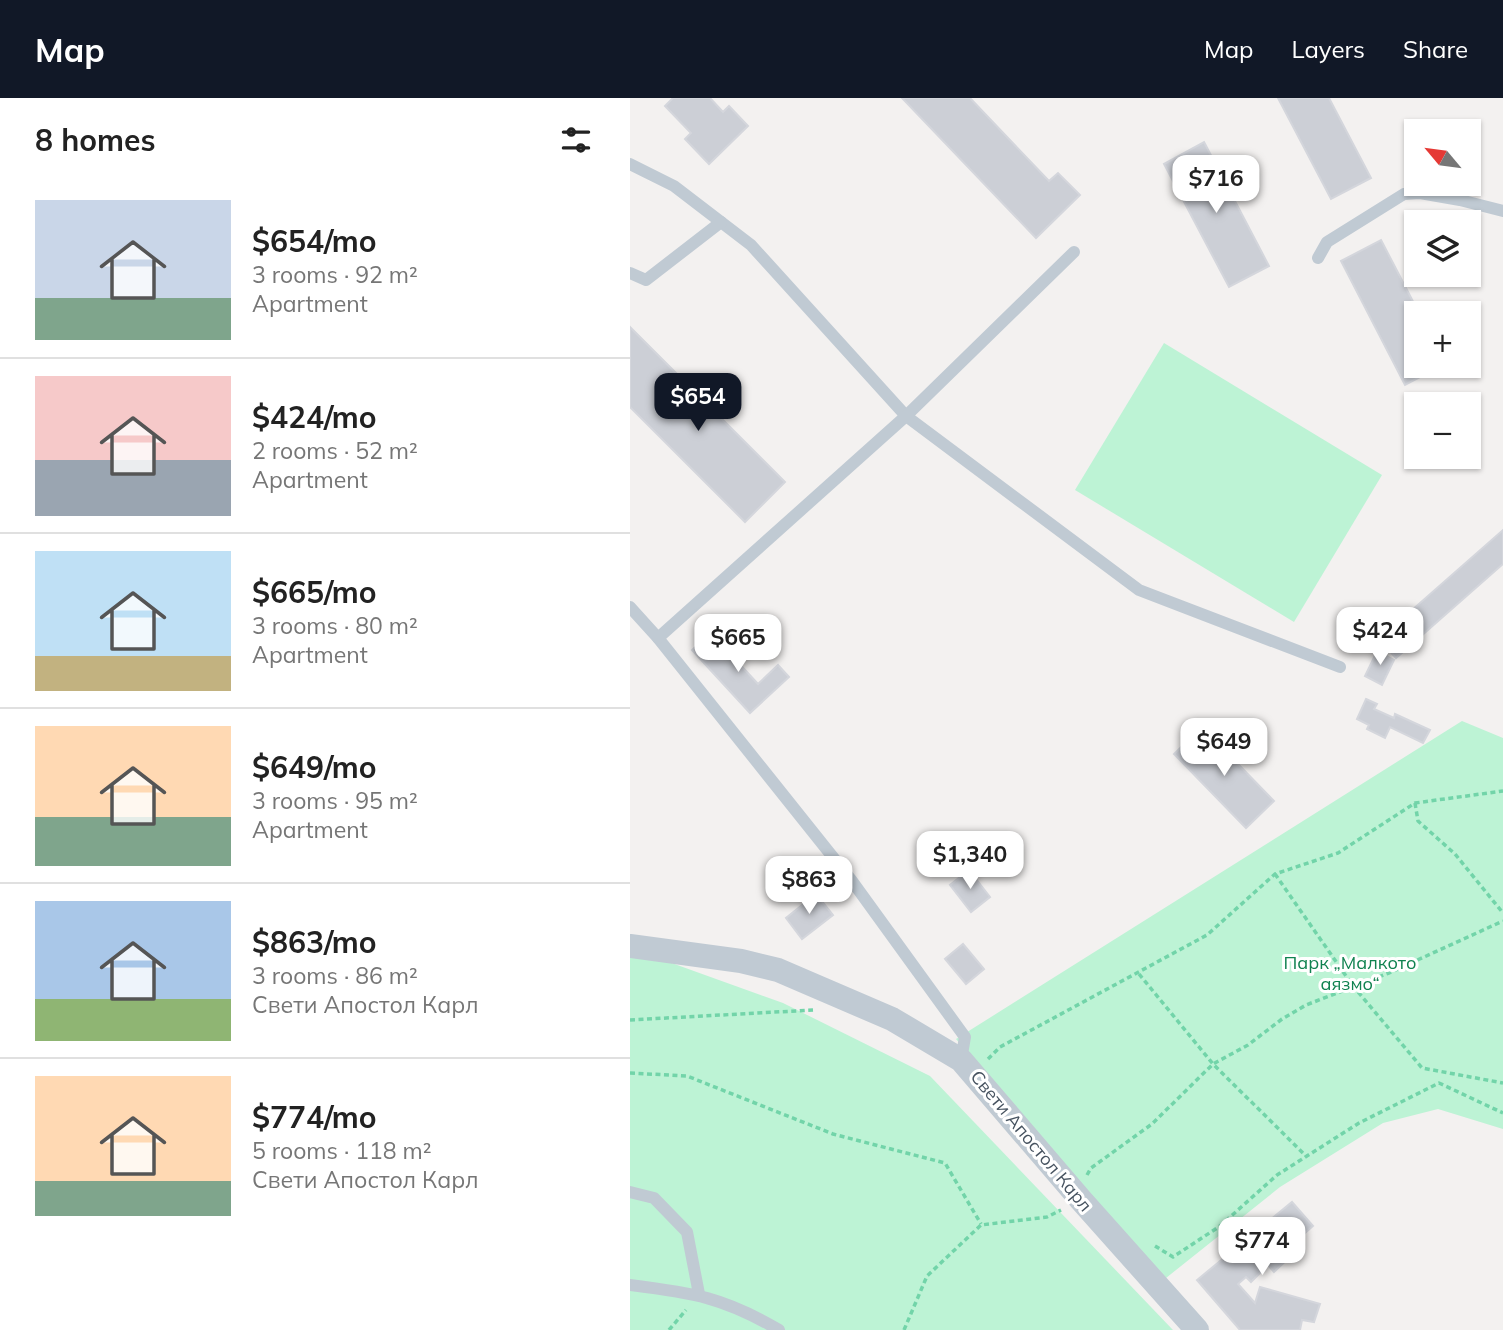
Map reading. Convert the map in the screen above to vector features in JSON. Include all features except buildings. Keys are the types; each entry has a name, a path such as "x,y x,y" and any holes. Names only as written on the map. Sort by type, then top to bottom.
{"street":[{"name":"Свети Апостол Карл","path":"630,946 741,961 778,970 892,1018 968,1066 1081,1200 1197,1330"}],"lane":[{"path":"630,164 674,186 751,245 906,416 1139,590 1340,667"},
{"path":"1318,258 1327,242 1404,194 1420,192 1503,211"},
{"path":"630,272 646,280 721,222"},
{"path":"658,638 906,416 1074,252"},
{"path":"630,607 658,638 852,881 965,1037 968,1066"},
{"path":"630,1192 653,1198 687,1232 699,1294"},
{"path":"630,1285 699,1294 746,1310 779,1330"}],"path":[{"path":"968,1066 1207,935 1275,874 1338,853 1415,803 1503,791"},
{"path":"1415,803 1418,821 1455,854 1503,914"},
{"path":"1275,874 1353,986 1422,1068 1503,1083"},
{"path":"904,1330 927,1276 981,1225 1048,1217 1081,1200 1091,1168 1152,1124 1213,1065 1248,1045 1306,1005 1503,921"},
{"path":"1139,974 1213,1065 1306,1156"},
{"path":"630,1020 824,1009"},
{"path":"630,1073 687,1076 833,1134 945,1163 981,1225"},
{"path":"1150,1243 1173,1257 1220,1226 1277,1175 1359,1123 1438,1083 1503,1113"}],"green space":[{"path":"1164,343 1382,475 1294,622 1075,490"},
{"name":"Парк „Малкото аязмо“","path":"1462,721 1503,738 1503,1129 1438,1109 1383,1123 1280,1187 1161,1282 956,1039"},
{"path":"630,948 783,1003 930,1076 1173,1330 630,1330"}]}
